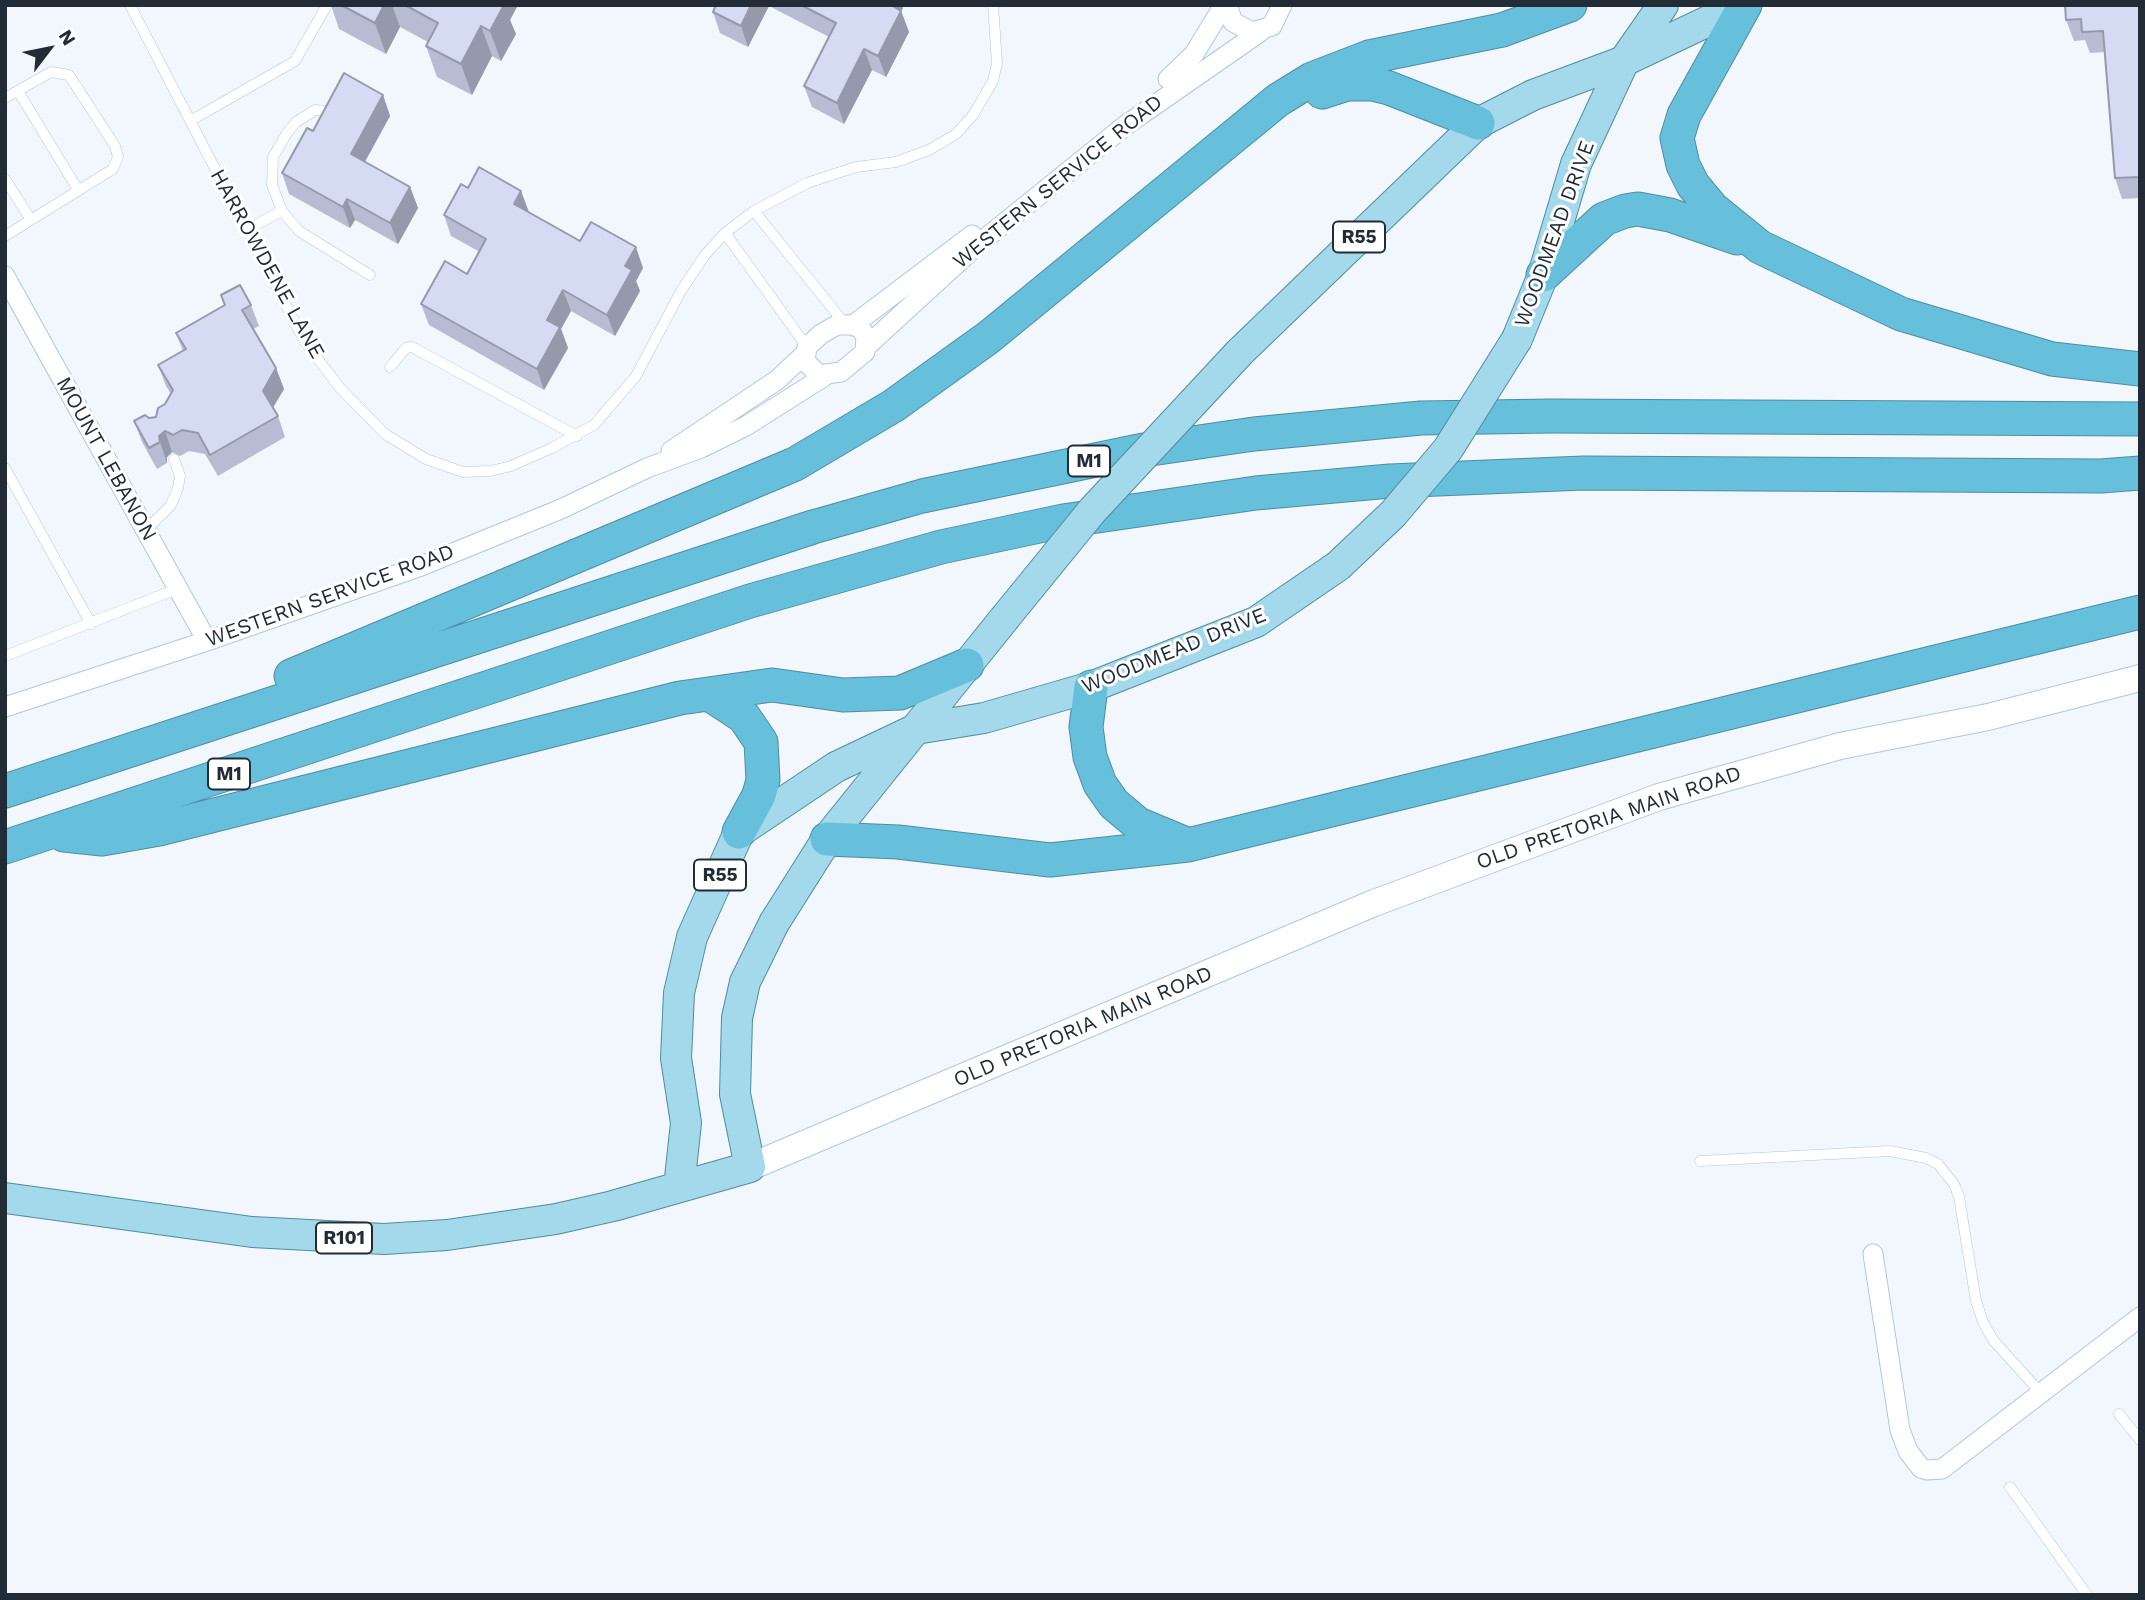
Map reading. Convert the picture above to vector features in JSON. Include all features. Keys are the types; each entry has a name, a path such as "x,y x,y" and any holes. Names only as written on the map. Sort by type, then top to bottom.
{"highway":[{"path":"80,766 126,739 314,667 795,464 893,406 989,337 1278,100 1312,79 1369,57 1502,30 1570,5"},
{"path":"1743,5 1684,115 1677,138 1683,165 1693,185 1712,208 1760,247"},
{"path":"1236,136 1311,96 1356,83 1390,88 1478,123"},
{"path":"1543,275 1604,219 1638,209 1670,215 1760,247 1901,314 2052,359 2140,369"},
{"name":"M1","path":"5,791 813,527 922,496 1144,450 1254,434 1421,418 1565,416 2140,419"},
{"name":"M1","path":"5,848 750,601 941,547 1063,521 1256,493 1390,481 1584,473 2101,476 2140,473"},
{"path":"827,839 898,842 1050,860 1188,845 2140,612"},
{"path":"48,833 102,839 159,829 672,699 772,685 843,695 900,693 967,665"},
{"path":"1091,687 1087,737 1090,757 1100,784 1114,804 1138,824 1188,845"},
{"path":"709,694 744,717 761,743 763,780 759,795 739,832"}],"main road":[{"name":"WOODMEAD DRIVE","path":"739,832 836,767 916,729 984,718 1091,687 1255,622 1338,566 1393,514 1448,449 1517,339 1543,275 1576,164 1624,61 1663,5"},
{"name":"WOODMEAD DRIVE","path":"750,1167 735,1094 737,1018 745,982 774,923 827,839 1092,511 1240,352 1478,123 1533,95 1624,61 1743,5"},
{"name":"OLD PRETORIA MAIN ROAD","path":"5,1198 252,1232 384,1239 447,1235 525,1224 613,1206 750,1167 1374,903 1659,797 1840,746 1988,717 2140,678"},
{"name":"R55","path":"679,1187 686,1124 676,1058 680,993 692,937 739,832"}],"street":[{"path":"1225,5 1229,16 1238,27 1260,32"},
{"name":"WESTERN SERVICE ROAD","path":"849,325 988,222 1184,66 1225,5"},
{"name":"WESTERN SERVICE ROAD","path":"867,346 975,246 1116,133 1194,75 1272,26 1285,8"},
{"name":"MOUNT LEBANON","path":"5,276 206,641"},
{"path":"849,325 861,329 867,346 855,363 825,376 808,367 806,351 821,334 849,325"},
{"name":"WESTERN SERVICE ROAD","path":"647,468 778,380 806,351"},
{"name":"WESTERN SERVICE ROAD","path":"5,707 421,566 561,509 647,468 701,448 746,426 825,376"},
{"path":"1873,1254 1900,1430 1908,1451 1921,1468 1942,1469 2140,1318"}],"lane":[{"name":"HARROWDENE LANE","path":"130,5 305,342 360,410 406,449 445,468 491,471 510,466 577,436 594,425 636,376 681,291 705,255 725,233 754,211 807,183 856,167 897,162 929,150 956,134 973,115 993,81 997,63 993,5"},
{"path":"190,121 288,66 300,55 327,5"},
{"path":"5,97 51,72 69,75 115,146 118,157 113,169 5,236"},
{"path":"18,91 78,190"},
{"path":"330,111 315,110 296,122 273,157 272,185 282,211 317,244 370,275"},
{"path":"5,179 31,220"},
{"path":"246,230 282,211"},
{"path":"754,211 849,325"},
{"path":"725,233 806,351"},
{"path":"390,366 406,348 412,347 577,436"},
{"path":"145,531 171,505 178,488 180,476 174,459"},
{"path":"5,468 91,624"},
{"path":"5,656 177,589"},
{"path":"1700,1161 1890,1151 1926,1158 1938,1164 1954,1184 1959,1197 1976,1301 1983,1322 1993,1340 2040,1393"},
{"path":"2119,1414 2140,1440"},
{"path":"2010,1487 2087,1595"}],"building":[{"path":"341,5 384,5 375,23"},
{"path":"405,5 504,5 490,31 481,26 461,64 426,46 438,23"},
{"path":"716,5 751,5 741,26 713,12"},
{"path":"801,5 891,5 901,11 878,56 864,49 837,103 804,86 836,23"},
{"path":"2065,5 2140,5 2140,177 2115,178 2103,31 2082,32 2081,19 2066,20"},
{"path":"344,73 383,95 351,154 410,187 390,223 347,199 343,207 282,173 307,128 313,131"},
{"path":"479,167 521,191 514,204 580,241 591,222 636,247 625,266 632,270 607,315 563,290 547,320 560,327 537,369 421,304 445,261 467,274 486,239 444,215 461,184 468,188"},
{"path":"240,285 251,305 242,310 276,368 263,391 278,416 210,455 198,433 182,430 173,435 165,431 159,436 160,442 149,448 134,421 145,415 149,418 156,417 158,408 165,404 173,390 158,365 186,349 176,333 225,305 221,295"}]}
